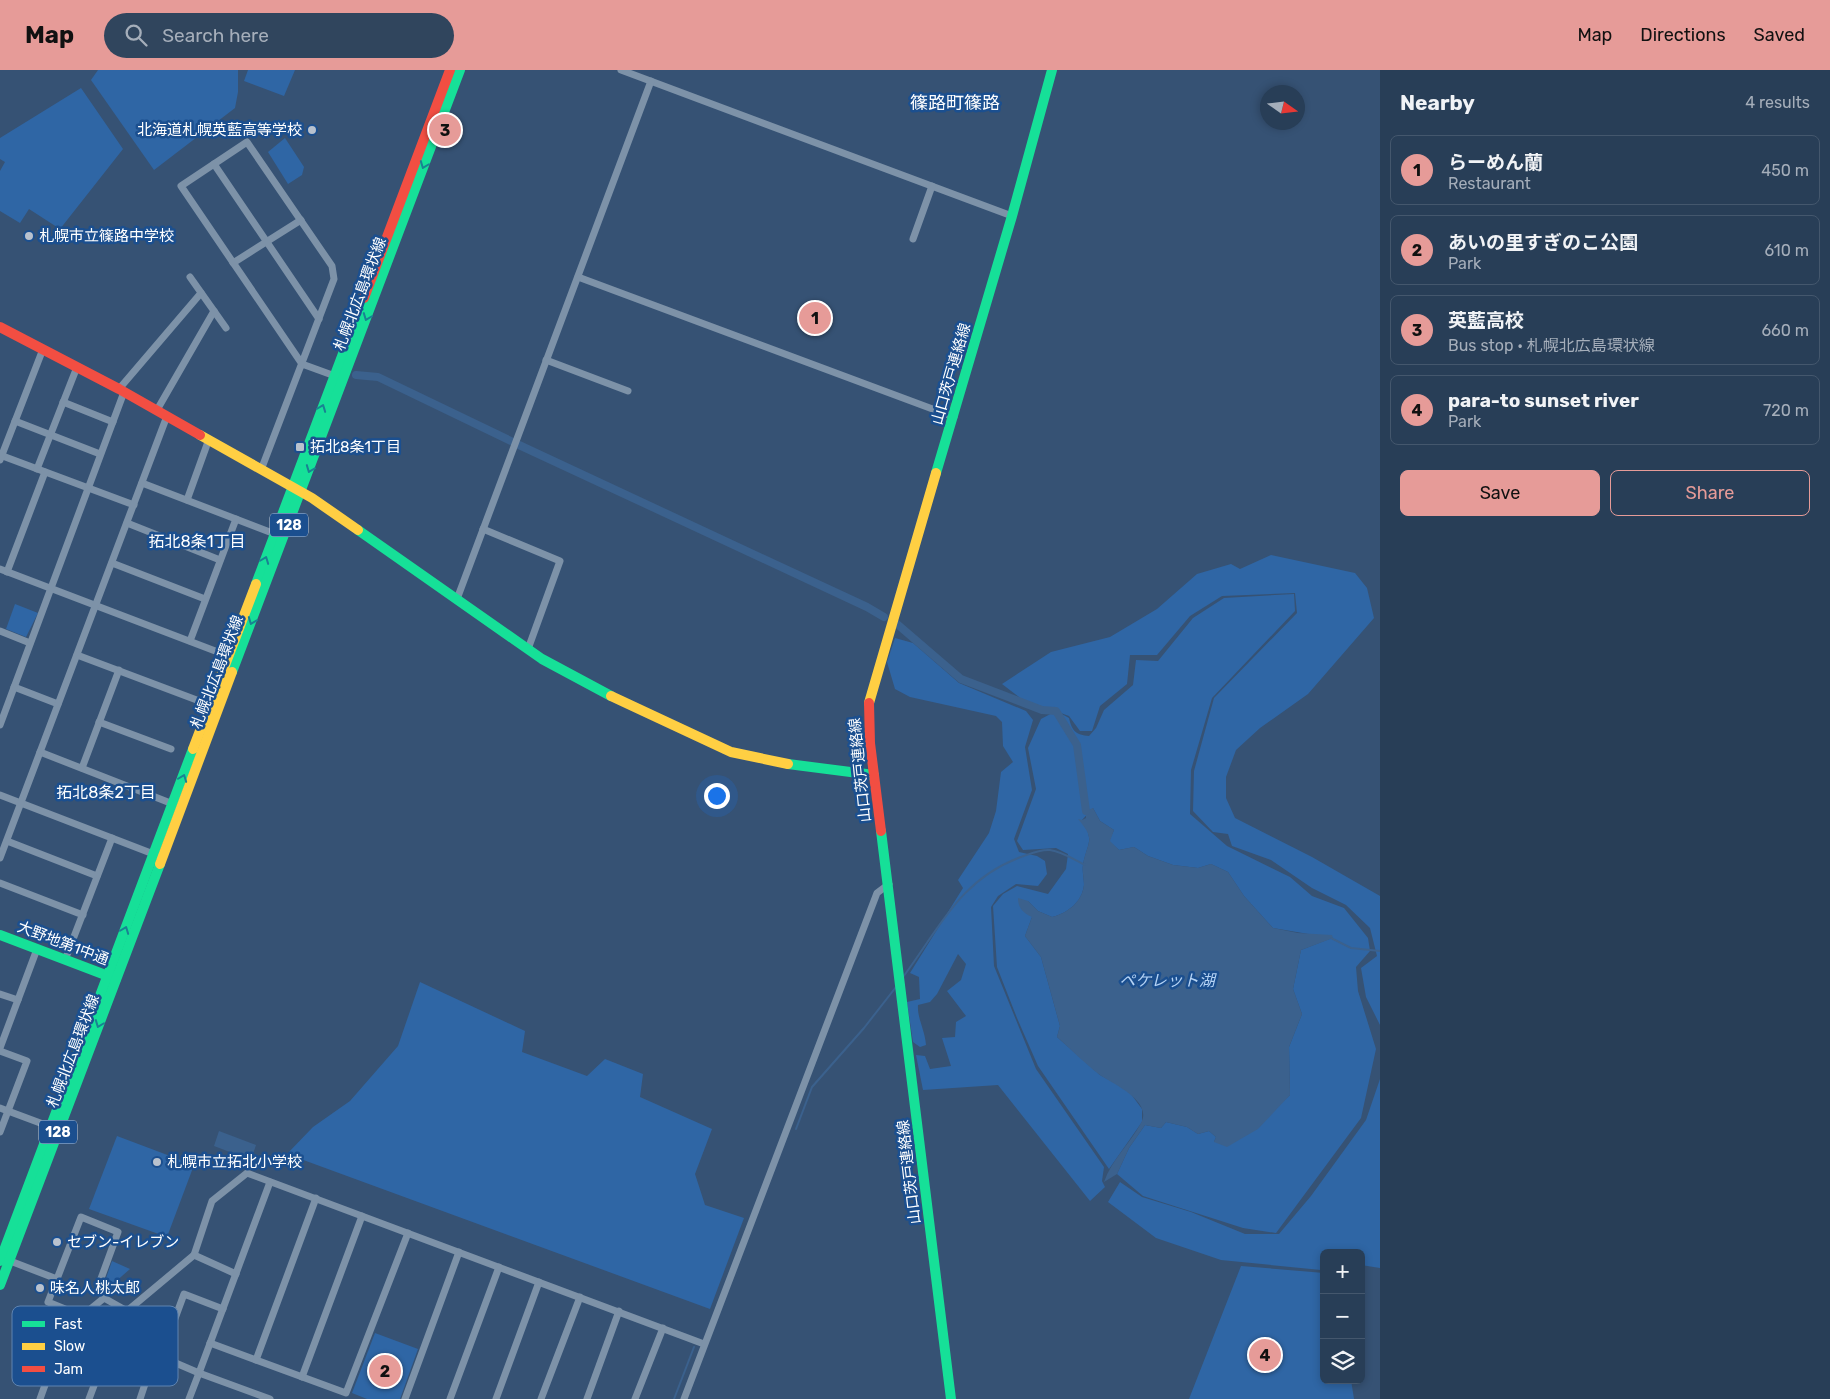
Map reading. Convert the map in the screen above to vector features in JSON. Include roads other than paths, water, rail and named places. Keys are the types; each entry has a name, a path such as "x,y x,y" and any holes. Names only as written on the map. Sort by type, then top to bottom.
{"street":[{"name":"札幌北広島環状線","path":"158,856 173,804 210,705 233,657 275,534 297,490 335,376 450,70"},
{"name":"札幌北広島環状線","path":"3,1259 460,70"},
{"path":"620,70 1012,216"},
{"name":"山口茨戸連絡線","path":"951,1399 902,986 870,742 869,700 871,687 954,417 1052,70"},
{"path":"457,599 651,81"},
{"path":"261,470 302,364 334,279 332,266 247,142 181,186 302,364 335,376"},
{"path":"214,164 319,319"},
{"path":"912,238 932,186"},
{"path":"233,263 301,220"},
{"path":"190,276 226,328"},
{"path":"578,277 954,417"},
{"path":"0,725 113,422 122,391 201,293"},
{"path":"157,410 214,311"},
{"path":"0,326 157,410 331,510 528,649 591,686 731,752 796,766 874,775"},
{"path":"43,349 1,457 134,505"},
{"path":"546,360 628,391"},
{"path":"37,469 78,367"},
{"path":"63,402 113,422"},
{"path":"0,858 167,416"},
{"path":"15,421 100,454"},
{"path":"187,500 209,439"},
{"path":"45,472 4,570 233,657"},
{"path":"142,483 275,534"},
{"path":"190,641 236,519"},
{"path":"127,522 220,560"},
{"path":"483,529 560,561 528,649"},
{"path":"112,562 205,599"},
{"path":"0,631 30,643"},
{"path":"77,655 210,705"},
{"path":"82,768 119,670"},
{"path":"14,687 58,704"},
{"path":"99,722 171,749"},
{"path":"40,752 173,804"},
{"path":"0,795 158,856"},
{"path":"65,960 112,838"},
{"path":"6,841 97,876"},
{"path":"0,883 83,915"},
{"path":"684,1399 877,893 889,884"},
{"name":"大野地第1中通","path":"0,935 112,977"},
{"path":"0,1132 27,1061 0,1050 37,949"},
{"name":"札幌北広島環状線","path":"0,1285 3,1259 51,1127 112,977"},
{"path":"0,994 18,1000"},
{"path":"0,1108 51,1127"},
{"path":"134,1306 194,1255 212,1201 246,1173 704,1344"},
{"path":"189,1399 270,1182"},
{"path":"256,1360 316,1198"},
{"path":"302,1377 362,1216"},
{"path":"58,1306 48,1302 80,1218 118,1232 99,1284 104,1298 119,1306"},
{"path":"210,1343 346,1394 408,1233"},
{"path":"405,1399 459,1252"},
{"path":"194,1255 236,1274"},
{"path":"3,1259 57,1279"},
{"path":"450,1399 499,1267"},
{"path":"496,1399 539,1282"},
{"path":"178,1310 184,1294 223,1309"},
{"path":"541,1399 580,1297"},
{"path":"94,1306 104,1298"},
{"path":"587,1399 619,1311"},
{"path":"635,1399 663,1328"},
{"path":"178,1364 270,1399"},
{"path":"40,1399 45,1386"},
{"path":"89,1399 94,1386"},
{"path":"140,1399 144,1386"},
{"path":"244,1399 247,1390"}],"water":[{"name":"ペケレット湖","path":"1093,808 1100,821 1114,830 1110,841 1119,850 1134,847 1148,856 1173,865 1198,868 1211,864 1228,872 1244,896 1273,928 1298,933 1332,935 1333,938 1301,950 1293,989 1302,1014 1289,1047 1290,1095 1258,1129 1227,1147 1214,1142 1216,1137 1209,1131 1198,1134 1187,1127 1166,1122 1161,1128 1145,1125 1129,1148 1117,1174 1104,1182 1116,1159 1141,1123 1143,1115 1141,1107 1130,1094 1094,1071 1057,1037 1060,1026 1041,957 1025,936 1032,917 1022,910 1018,898 1028,901 1038,911 1052,917 1069,910 1077,902 1083,891 1083,865 1089,841 1084,826 1078,819 1086,818 1086,811"},
{"path":"219,1131 256,1145 251,1160 214,1146"}],"waterway":[{"path":"356,375 378,377 513,442"},
{"path":"519,445 867,607 884,617"},
{"path":"897,624 961,679 1042,710 1056,711 1077,745 1086,811"},
{"path":"903,977 953,907 982,878 1021,857 1046,850 1059,852 1085,865"},
{"path":"1331,938 1351,948 1380,951"},
{"path":"796,1129 812,1087 864,1028 896,987"},
{"path":"674,1399 694,1347"}],"place":[{"name":"北海道札幌英藍高等学校","path":"312,130"},
{"name":"英藍高校","path":"445,130"},
{"name":"札幌市立篠路中学校","path":"29,236"},
{"name":"らーめん蘭","path":"815,318"},
{"name":"拓北8条1丁目","path":"300,447"},
{"name":"札幌市立拓北小学校","path":"157,1162"},
{"name":"セブン-イレブン","path":"57,1242"},
{"name":"味名人桃太郎","path":"40,1288"},
{"name":"para-to sunset river","path":"1265,1355"},
{"name":"あいの里すぎのこ公園","path":"385,1371"}],"district":[{"name":"篠路町篠路","path":"955,103"},
{"name":"拓北8条1丁目","path":"197,541"},
{"name":"拓北8条2丁目","path":"106,792"}]}
